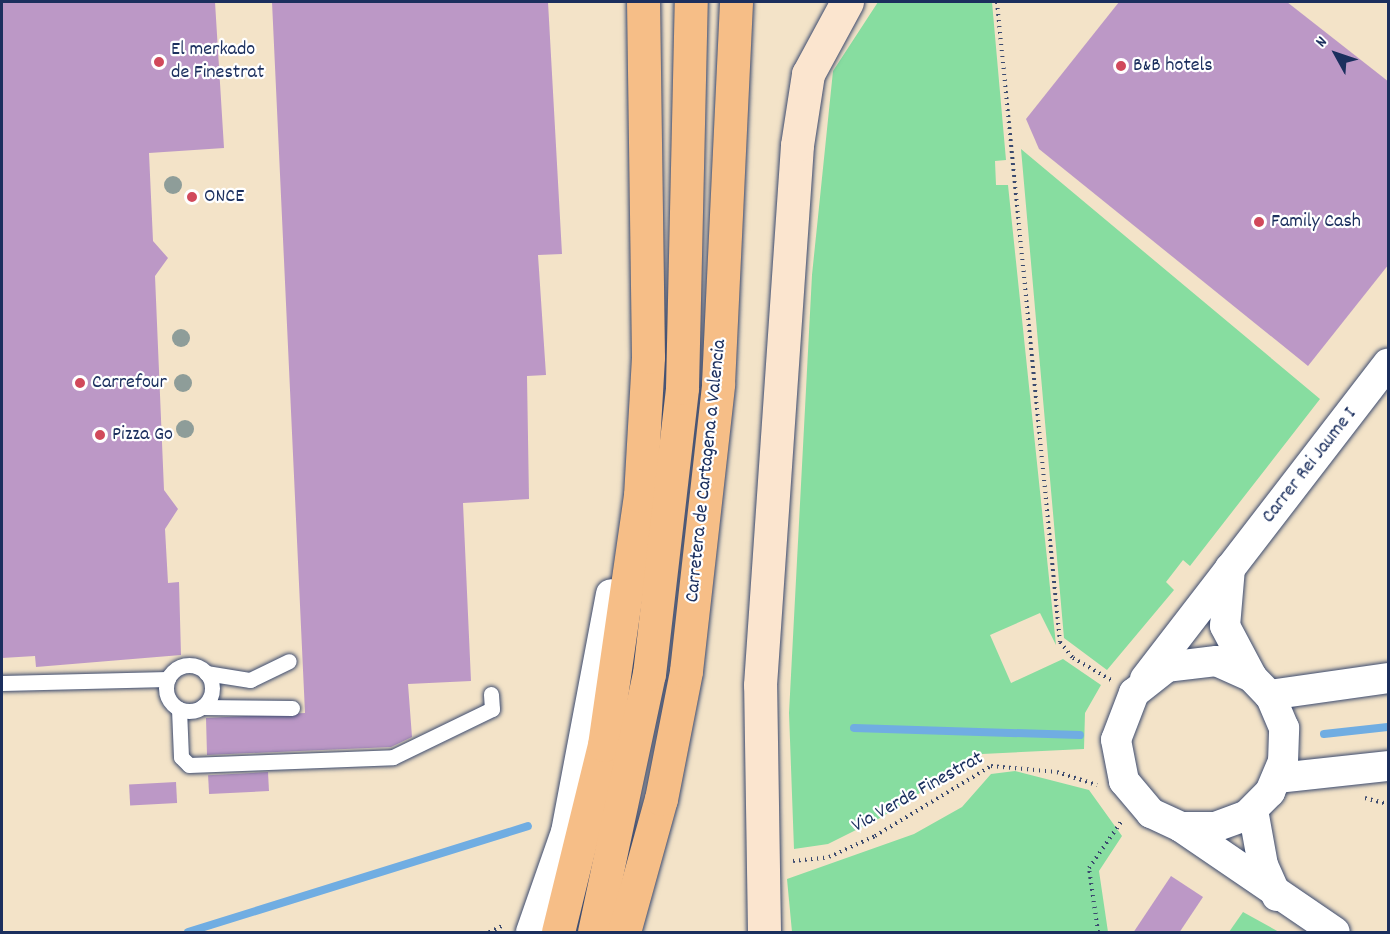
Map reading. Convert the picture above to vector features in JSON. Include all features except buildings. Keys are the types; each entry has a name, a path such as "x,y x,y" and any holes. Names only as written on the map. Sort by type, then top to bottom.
{"highway":[{"path":"558,933 604,745 640,496 648,322 643,2"},
{"name":"Carretera de Cartagena a Valencia","path":"594,933 649,674 681,399 691,170 691,2"},
{"name":"Carretera de Cartagena a Valencia","path":"624,933 661,799 686,671 718,384 736,2"},
{"path":"646,933 676,792 686,671"}],"main road":[{"path":"764,933 760,685 797,145 808,74 847,2"}],"street":[{"name":"Carrer Rei Jaume I","path":"1128,683 1230,568 1389,364"},
{"path":"531,933 566,832 611,592 640,496"},
{"path":"1181,827 1223,826 1253,810 1278,778 1285,736 1261,686 1225,626 1230,568"},
{"path":"1335,933 1277,896 1181,827 1144,807 1121,773 1119,723 1128,683 1167,667 1199,660 1225,663 1261,686 1389,678"},
{"path":"1278,778 1389,766"},
{"path":"1253,810 1263,865 1277,896"}],"lane":[{"path":"2,683 168,679 188,666 206,673 250,680 289,661"},
{"path":"202,707 212,687 206,673"},
{"path":"168,679 167,694 179,709 181,757 189,765 393,757 492,709 491,694"},
{"path":"179,709 292,708"}],"path":[{"path":"997,2 1060,642 1073,658 1128,683"},
{"name":"Via Verde Finestrat","path":"789,862 829,857 874,836 990,766 1057,772 1098,785"},
{"path":"1356,796 1389,804"},
{"path":"1098,933 1089,868 1121,822"}],"green space":[{"path":"878,2 992,2 1006,160 995,161 996,185 1008,185 1056,645 1040,613 990,635 1011,683 1063,659 1101,685 1085,713 1084,749 982,754 880,818 828,844 794,849 789,713 812,275 833,71"},
{"path":"1021,149 1320,399 1190,566 1183,560 1166,582 1174,590 1107,670 1064,638"},
{"path":"1015,771 1089,790 1122,836 1099,871 1108,932 792,932 787,879 914,834 962,807 991,774"},
{"path":"1243,912 1279,932 1229,932"}],"waterway":[{"path":"1324,734 1388,727"},
{"path":"854,728 1080,735"},
{"path":"188,932 528,826"}],"place":[{"name":"El merkado de Finestrat","path":"159,62"},
{"name":"B&B hotels","path":"1121,66"},
{"name":"ONCE","path":"192,197"},
{"name":"Family Cash","path":"1259,222"},
{"name":"Carrefour","path":"80,383"},
{"name":"Pizza Go","path":"100,435"}]}
